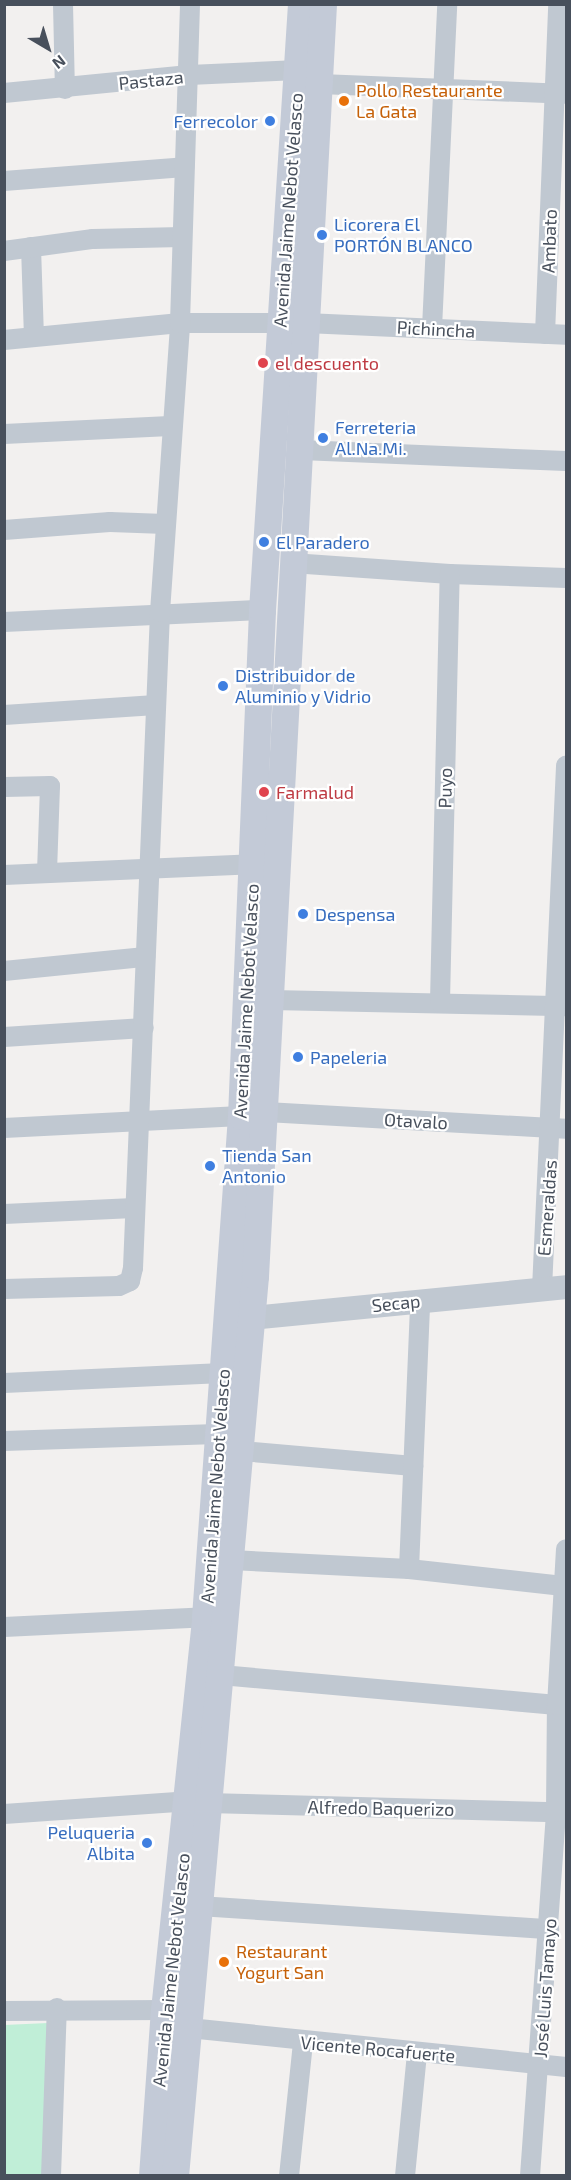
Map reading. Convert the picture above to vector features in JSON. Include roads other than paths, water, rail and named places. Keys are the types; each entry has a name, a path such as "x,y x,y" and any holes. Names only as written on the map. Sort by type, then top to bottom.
{"main road":[{"name":"Avenida Jaime Nebot Velasco","path":"300,4 309,77"},
{"name":"Avenida Jaime Nebot Velasco","path":"254,1114 252,864 262,610 293,323 309,77 323,4"},
{"name":"Avenida Jaime Nebot Velasco","path":"175,2175 199,1906 198,1802 206,1617 239,1317 254,1114 271,1000 292,562 301,450 293,323"},
{"name":"Avenida Jaime Nebot Velasco","path":"152,2175 164,2010 220,1675 241,1451 227,1419 223,1373 239,1317"}],"street":[{"path":"63,4 64,89"},
{"path":"4,1289 119,1286 130,1281 142,1121 145,957 160,612 170,426 180,324 190,4"},
{"path":"432,328 447,4"},
{"name":"Ambato","path":"545,334 560,94 558,4"},
{"name":"Pastaza","path":"4,93 64,89 189,75 309,77 444,89 560,94"},
{"path":"4,181 184,167"},
{"path":"4,251 93,239 182,237"},
{"path":"31,247 34,336"},
{"name":"Pichincha","path":"4,340 180,324 293,323 567,335"},
{"path":"4,434 170,426"},
{"path":"301,450 567,461"},
{"path":"4,530 110,522 165,524"},
{"path":"292,562 450,574 567,578"},
{"name":"Puyo","path":"440,1002 450,574"},
{"path":"4,622 160,612 262,610"},
{"path":"4,715 156,705"},
{"name":"Esmeraldas","path":"542,1289 559,1129 567,766"},
{"path":"4,787 50,786 47,872"},
{"path":"4,875 150,866 252,864"},
{"path":"4,971 145,957"},
{"path":"271,1000 561,1006"},
{"path":"4,1037 144,1028"},
{"name":"Otavalo","path":"4,1128 254,1114 559,1129"},
{"path":"4,1214 134,1208"},
{"name":"Secap","path":"239,1317 567,1287"},
{"path":"409,1569 420,1301"},
{"path":"4,1383 223,1373"},
{"path":"4,1441 227,1419"},
{"path":"241,1451 413,1466"},
{"name":"José Luis Tamayo","path":"530,2175 540,2065 556,1812 557,1705 563,1660 563,1586 567,1549"},
{"path":"231,1560 409,1569 563,1586"},
{"path":"4,1627 206,1617"},
{"path":"220,1675 557,1705"},
{"name":"Alfredo Baquerizo","path":"4,1814 198,1802 556,1812"},
{"path":"199,1906 549,1929"},
{"path":"4,2011 57,2008 164,2010"},
{"path":"51,2175 57,2008"},
{"name":"Vicente Rocafuerte","path":"189,2028 303,2042 567,2067"},
{"path":"289,2175 303,2042"},
{"path":"405,2175 417,2053"}],"place":[{"name":"Pollo Restaurante La Gata","path":"344,101"},
{"name":"Ferrecolor","path":"270,121"},
{"name":"Licorera El PORTÓN BLANCO","path":"322,235"},
{"name":"el descuento","path":"263,363"},
{"name":"Ferreteria Al.Na.Mi.","path":"323,438"},
{"name":"El Paradero","path":"264,542"},
{"name":"Distribuidor de Aluminio y Vidrio","path":"223,686"},
{"name":"Farmalud","path":"264,792"},
{"name":"Despensa","path":"303,914"},
{"name":"Papeleria","path":"298,1057"},
{"name":"Tienda San Antonio","path":"210,1166"},
{"name":"Peluqueria Albita","path":"147,1843"},
{"name":"Restaurant Yogurt San","path":"224,1962"}]}
